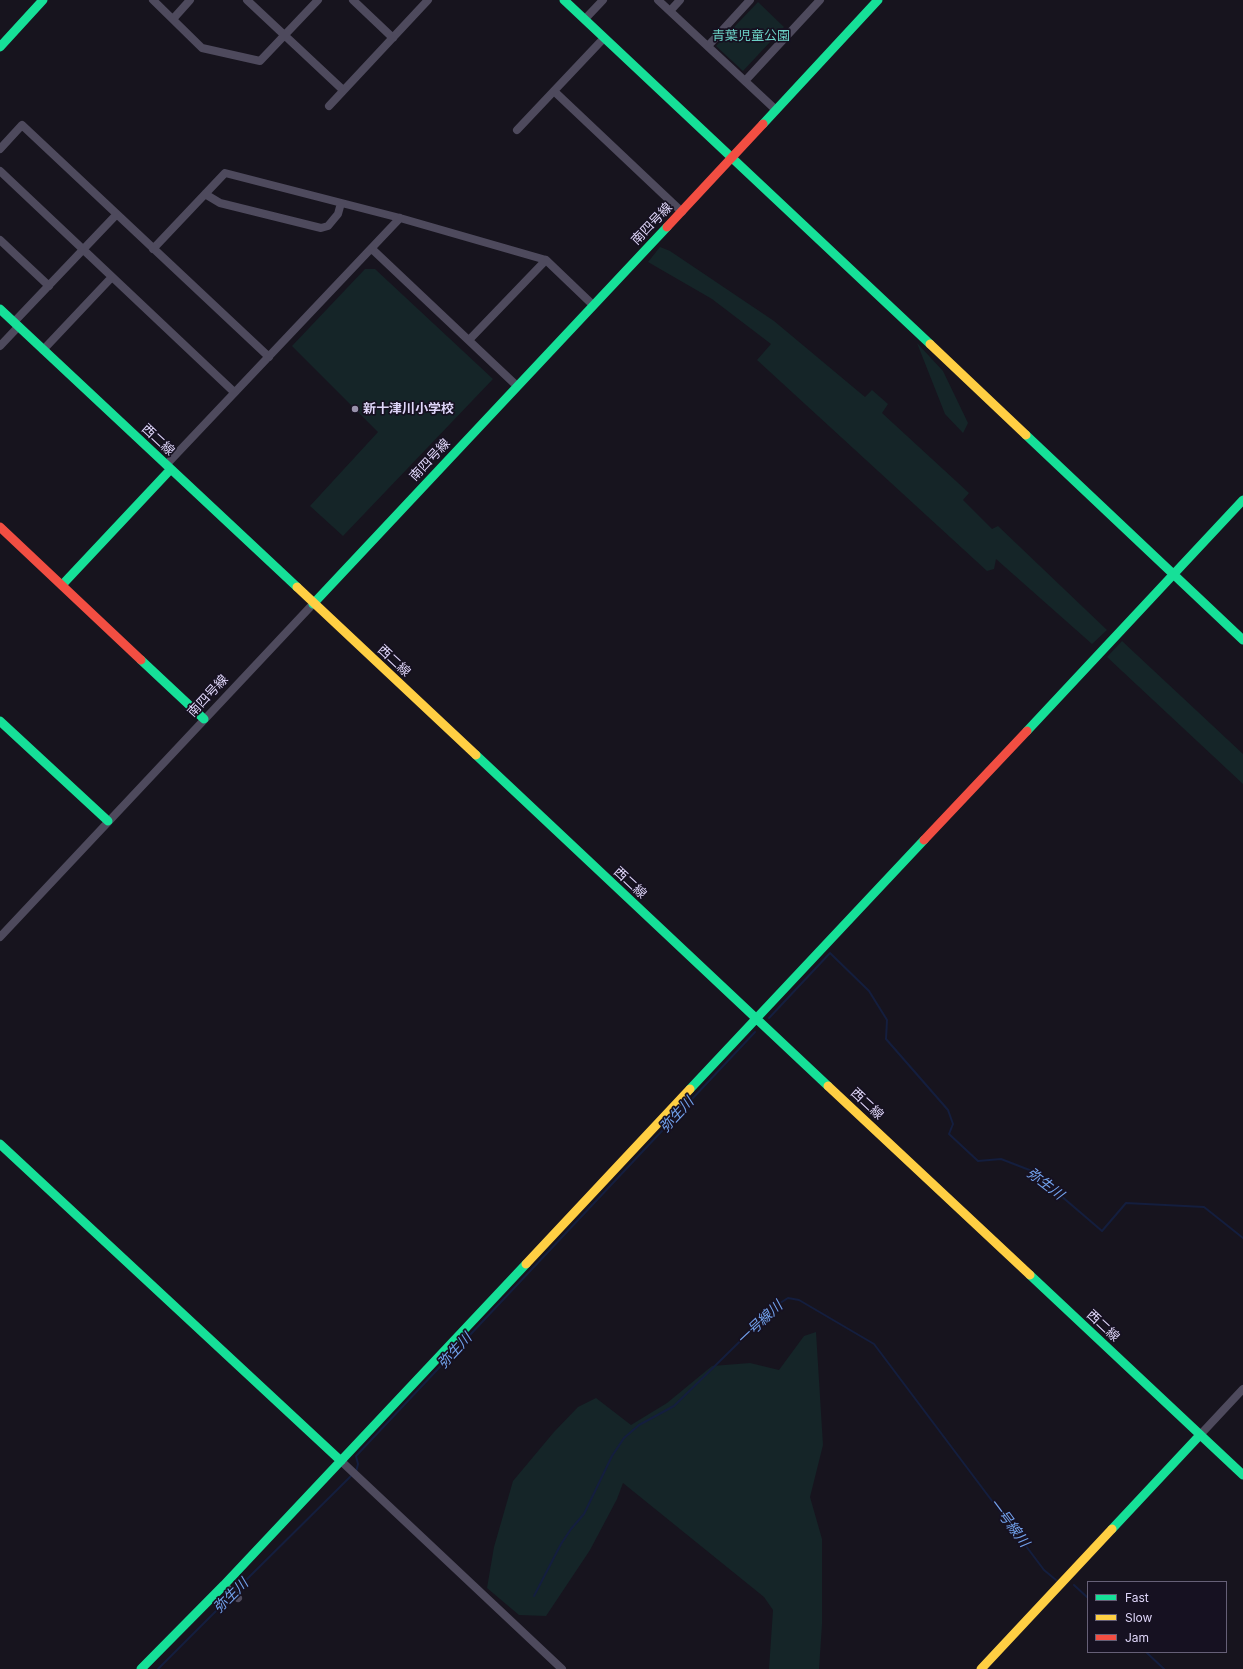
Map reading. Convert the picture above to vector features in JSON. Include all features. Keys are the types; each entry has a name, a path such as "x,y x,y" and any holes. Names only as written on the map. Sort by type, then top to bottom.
{"street":[{"path":"2,40 43,0"},
{"path":"153,0 202,48 260,61 318,0"},
{"path":"173,19 190,0"},
{"path":"247,0 344,90"},
{"path":"353,0 393,38"},
{"path":"329,106 428,0"},
{"path":"564,0 1243,640"},
{"path":"585,19 603,0"},
{"path":"658,0 776,110"},
{"path":"670,10 680,0"},
{"path":"708,46 750,0"},
{"path":"745,81 820,0"},
{"name":"南四号線","path":"0,937 593,304 733,158 878,0"},
{"path":"518,130 604,38"},
{"path":"555,92 682,212"},
{"path":"0,149 22,126 269,357"},
{"path":"0,171 111,278 234,392"},
{"path":"153,249 225,173 400,218 546,260 593,304"},
{"path":"205,194 220,203 321,228 328,226 338,214 341,203"},
{"path":"0,346 16,324 49,286 116,215"},
{"path":"62,585 168,468 234,392 400,218"},
{"path":"0,240 49,286"},
{"path":"372,249 517,386"},
{"path":"469,340 546,260"},
{"path":"43,350 111,278"},
{"name":"西二線","path":"0,309 1243,1475"},
{"path":"141,1669 227,1588 341,1461 1243,500"},
{"path":"0,527 204,719"},
{"path":"0,721 108,821"},
{"path":"0,1144 354,1472 562,1669"},
{"path":"981,1669 1243,1389"},
{"path":"227,1588 238,1598"}],"green space":[{"name":"青葉児童公園","path":"758,2 784,27 743,71 716,46"},
{"path":"660,247 670,251 774,321 865,397 872,390 888,404 882,413 969,493 963,500 992,529 998,526 1107,630 1092,644 996,559 994,569 987,571 757,360 771,344 712,299 648,262"},
{"path":"365,269 375,269 493,379 343,536 310,506 378,432 292,346"},
{"path":"917,343 943,371 968,423 963,433 945,414"},
{"path":"1122,641 1243,754 1243,784 1107,657"},
{"path":"816,1332 823,1445 810,1497 822,1539 822,1624 819,1669 769,1669 773,1610 764,1597 623,1483 617,1499 590,1550 546,1616 519,1615 487,1588 494,1547 513,1481 554,1432 578,1407 596,1398 631,1425 667,1403 712,1366 750,1363 779,1370 804,1336"}],"waterway":[{"name":"弥生川","path":"769,1018 830,953 869,991 887,1020 886,1039 948,1110 953,1124 949,1134 978,1161 1001,1159 1032,1171 1102,1231 1126,1203 1204,1207 1243,1238"},
{"name":"弥生川","path":"356,1472 358,1464 356,1456 755,1032"},
{"name":"一号線川","path":"534,1596 561,1544 584,1514 612,1456 624,1438 639,1425 674,1406 777,1305 788,1298 799,1300 874,1344 1044,1570 1056,1580"},
{"name":"弥生川","path":"235,1591 352,1475"},
{"name":"一号線川","path":"1074,1585 1087,1597"},
{"name":"弥生川","path":"158,1669 232,1595"},
{"name":"一号線川","path":"1147,1653 1164,1669"}],"traffic: fast":[{"path":"0,47 43,0"},
{"path":"564,0 930,344"},
{"path":"763,124 878,0"},
{"path":"313,604 667,227"},
{"path":"0,309 297,587"},
{"path":"1026,435 1243,640"},
{"path":"62,585 170,470"},
{"path":"1027,731 1243,500"},
{"path":"141,660 204,719"},
{"path":"0,721 108,821"},
{"path":"476,755 828,1086"},
{"path":"690,1089 924,840"},
{"path":"0,1144 341,1461"},
{"path":"141,1669 224,1585 526,1264"},
{"path":"1030,1275 1243,1475"},
{"path":"1112,1529 1200,1435"}],"traffic: slow":[{"path":"930,344 1026,435"},
{"path":"297,587 476,755"},
{"path":"828,1086 1030,1275"},
{"path":"526,1264 690,1089"},
{"path":"981,1669 1112,1529"}],"traffic: jam":[{"path":"667,227 763,124"},
{"path":"0,527 141,660"},
{"path":"924,840 1027,731"}],"place":[{"name":"新十津川小学校","path":"355,409"}]}
